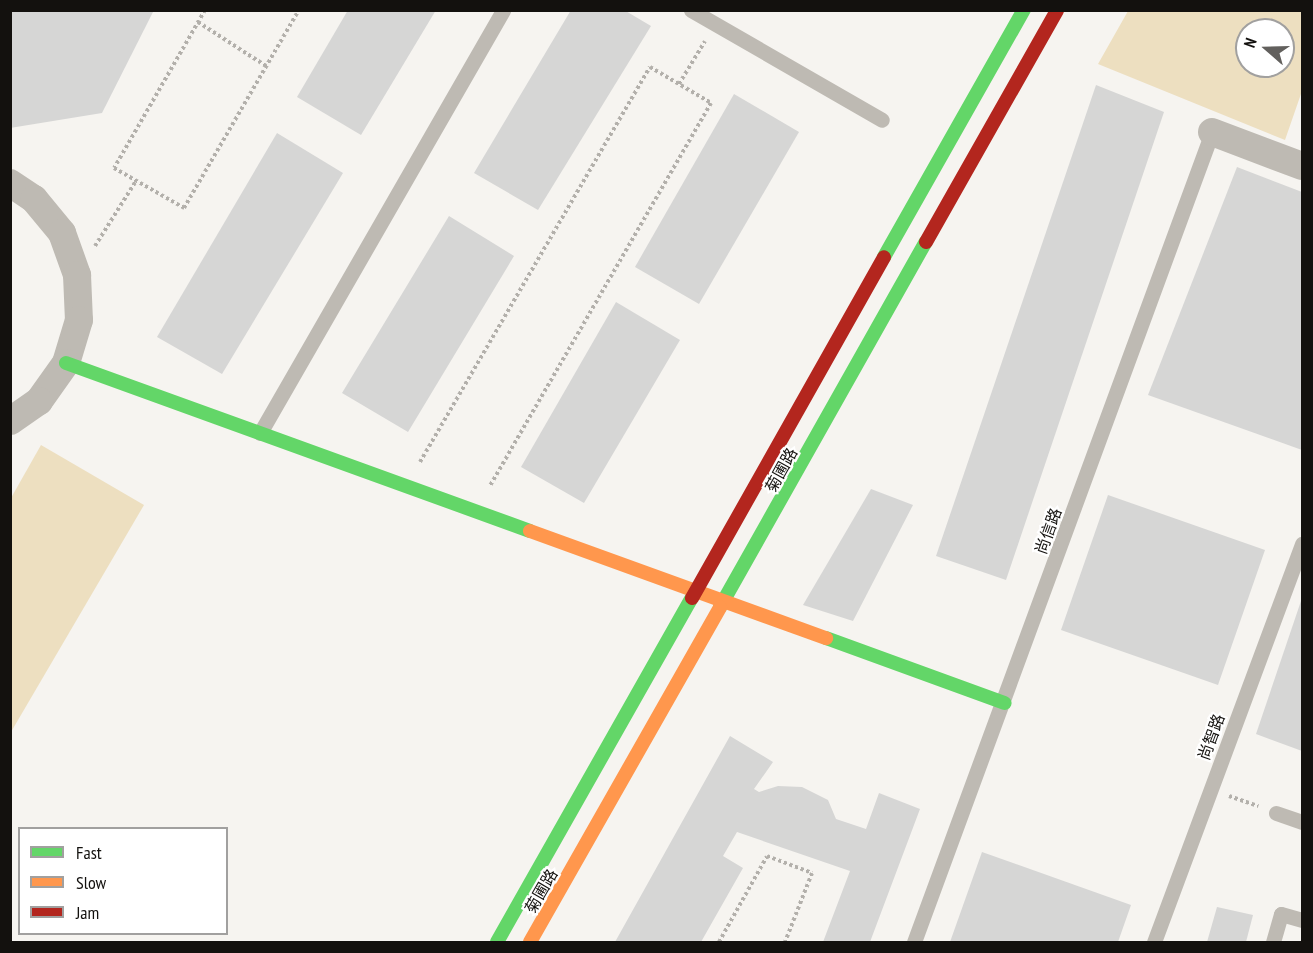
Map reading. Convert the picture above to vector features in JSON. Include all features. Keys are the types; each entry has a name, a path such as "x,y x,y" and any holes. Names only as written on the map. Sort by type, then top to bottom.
{"street":[{"name":"菊圃路","path":"497,942 1024,10"},
{"name":"菊圃路","path":"530,942 726,603 1058,10"},
{"path":"1212,132 1302,165"},
{"path":"10,183 34,198 62,233 77,275 79,320 66,363 39,401 10,421"},
{"path":"66,363 1005,703"}],"lane":[{"path":"260,433 502,10"},
{"path":"691,10 882,120"},
{"name":"尚信路","path":"914,942 1005,703 1212,132"},
{"name":"尚智路","path":"1154,942 1302,544"},
{"path":"1276,813 1302,822"},
{"path":"1273,942 1281,914 1302,920"}],"path":[{"path":"204,10 114,168 184,208 299,10"},
{"path":"198,22 266,66"},
{"path":"679,84 715,24"},
{"path":"406,486 650,67 711,103 475,511"},
{"path":"77,275 136,181"},
{"path":"1211,790 1276,813"},
{"path":"719,942 767,856 812,873 785,942"}],"shaded area":[{"path":"1128,11 1302,11 1302,91 1285,140 1098,64"},
{"path":"41,445 144,505 11,732 11,498"}],"building":[{"path":"10,10 154,10 102,113 10,128"},
{"path":"348,10 436,10 361,135 297,97"},
{"path":"571,10 624,10 651,26 538,210 474,173"},
{"path":"1096,85 1164,112 1006,580 936,556"},
{"path":"734,94 799,132 699,304 635,267"},
{"path":"277,133 343,173 222,374 157,337"},
{"path":"1237,167 1302,192 1302,450 1148,395"},
{"path":"449,216 514,256 408,432 342,393"},
{"path":"616,302 680,340 584,503 521,467"},
{"path":"871,489 913,505 853,621 803,605"},
{"path":"1108,495 1265,550 1218,685 1061,630"},
{"path":"1302,598 1302,751 1256,734"},
{"path":"730,736 773,762 754,789 759,792 778,786 802,787 828,800 836,819 866,829 879,793 920,809 870,942 823,942 850,871 737,832 723,856 743,868 701,942 615,942"},
{"path":"982,852 1131,905 1118,942 950,942"},
{"path":"1217,907 1253,915 1246,942 1207,942"}],"traffic: fast":[{"path":"884,257 1024,10"},
{"path":"720,607 926,242"},
{"path":"66,363 530,531"},
{"path":"497,942 692,598"},
{"path":"826,638 1005,703"}],"traffic: slow":[{"path":"530,531 826,638"},
{"path":"530,942 720,607"}],"traffic: jam":[{"path":"926,242 1057,10"},
{"path":"692,598 884,257"}]}
